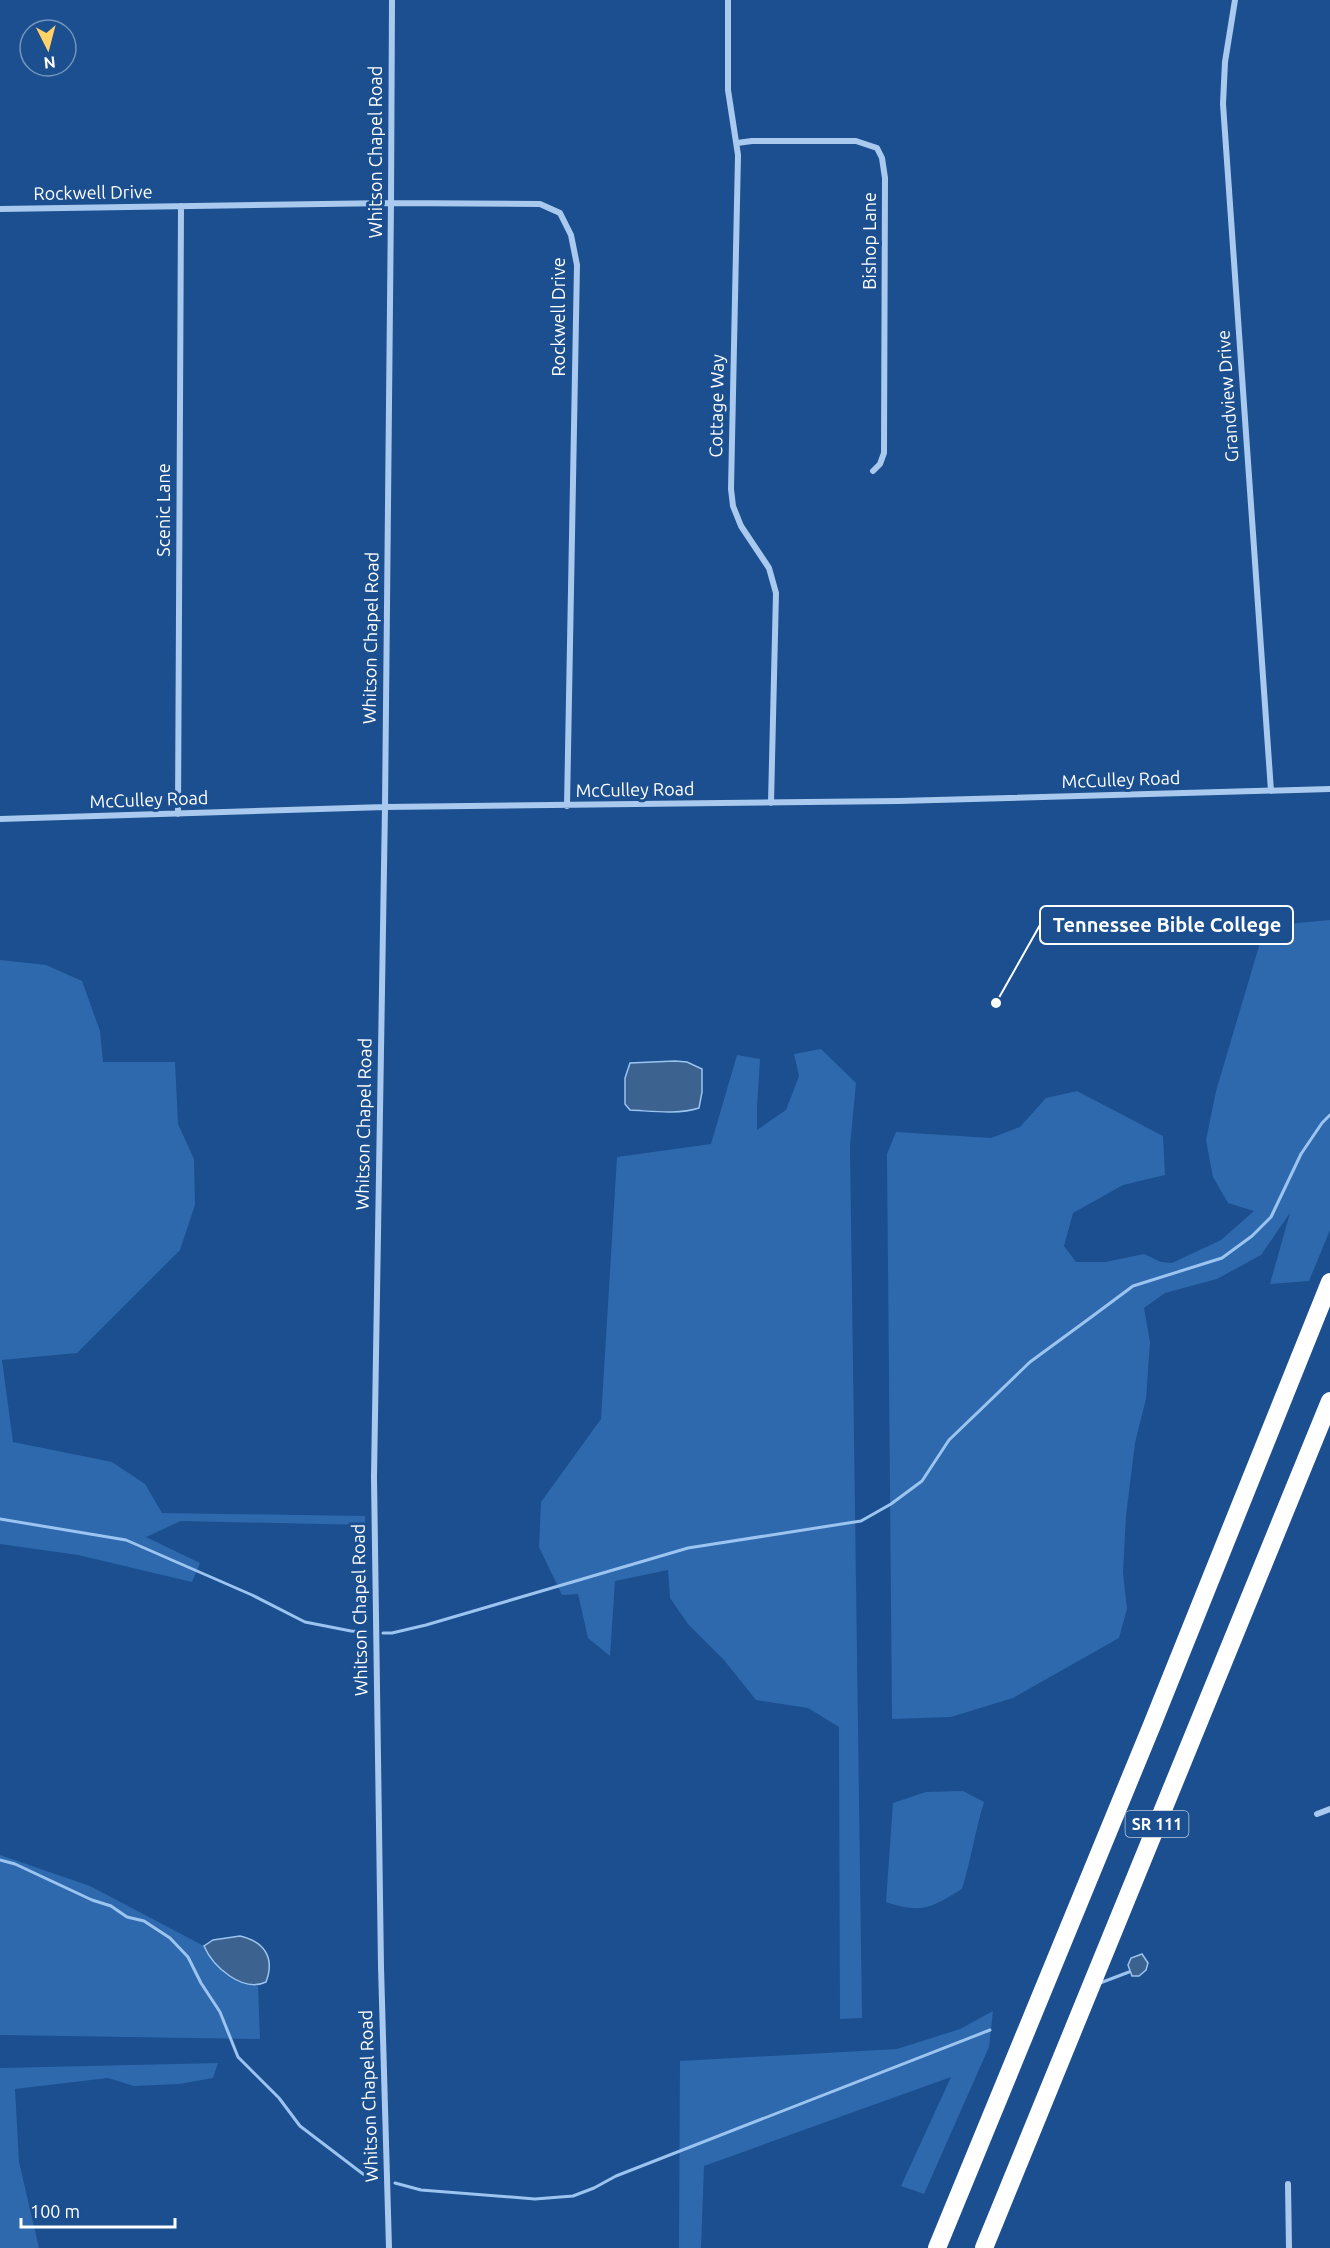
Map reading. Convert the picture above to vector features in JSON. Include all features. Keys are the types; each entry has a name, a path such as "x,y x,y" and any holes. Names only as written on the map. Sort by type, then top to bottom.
{"highway":[{"name":"SR 111","path":"937,2248 1152,1725 1330,1282"},
{"name":"SR 111","path":"984,2248 1330,1401"}],"street":[{"name":"Whitson Chapel Road","path":"389,2248 381,1967 374,1488 385,807 392,0"},
{"name":"Cottage Way","path":"728,0 728,90 737,143 731,489 733,506 741,526 769,568 776,593 771,803"},
{"name":"Grandview Drive","path":"1235,0 1225,62 1223,104 1271,791"},
{"name":"Bishop Lane","path":"737,143 856,141 877,148 882,158 885,178 884,453 880,464 873,471"},
{"name":"Rockwell Drive","path":"0,209 391,203 540,204 560,213 571,235 577,265 567,806"},
{"name":"Scenic Lane","path":"178,814 181,206"},
{"name":"McCulley Road","path":"0,819 385,807 771,803 1330,789"},
{"path":"1317,1814 1330,1809"},
{"path":"1288,2184 1288,2248"}],"shaded area":[{"path":"1330,920 1330,1230 1309,1281 1270,1284 1290,1213 1261,1255 1217,1279 1165,1293 1144,1308 1150,1342 1146,1399 1135,1443 1126,1516 1123,1573 1127,1609 1119,1638 1013,1698 951,1717 892,1719 887,1154 896,1132 991,1138 1020,1127 1046,1098 1077,1091 1163,1136 1165,1175 1123,1185 1073,1213 1064,1246 1076,1262 1105,1262 1144,1254 1161,1262 1172,1263 1221,1240 1254,1211 1228,1203 1213,1177 1206,1140 1216,1091 1265,926"},
{"path":"0,960 46,965 82,981 100,1031 103,1062 175,1062 178,1124 194,1159 195,1205 180,1250 77,1353 2,1360 13,1442 112,1462 145,1484 162,1513 365,1516 365,1525 181,1521 146,1537 200,1563 192,1582 78,1555 0,1544"},
{"path":"821,1049 856,1083 850,1146 862,2018 840,2019 839,1727 808,1708 756,1700 724,1660 688,1624 670,1598 668,1570 615,1581 610,1656 588,1638 578,1594 562,1595 539,1547 541,1502 601,1419 617,1157 711,1144 737,1055 760,1059 757,1130 786,1110 799,1076 794,1054"},
{"path":"687,1062 702,1069 699,1108 673,1112 630,1110 625,1104 625,1078 630,1063"},
{"path":"963,1791 984,1802 962,1889 926,1907 908,1908 886,1902 893,1803 926,1792"},
{"path":"0,1855 90,1886 204,1946 213,1960 226,1973 242,1982 258,1986 260,2039 0,2035"},
{"path":"240,1936 256,1942 266,1952 269,1966 266,1982 248,1984 230,1976 214,1962 204,1946 213,1940"},
{"path":"1142,1954 1148,1963 1146,1970 1139,1976 1132,1976 1128,1965 1131,1958"},
{"path":"993,2011 989,2047 924,2194 901,2186 951,2077 704,2166 701,2248 679,2248 680,2061 897,2049 960,2029"},
{"path":"218,2063 213,2078 179,2084 134,2086 108,2078 15,2089 19,2162 39,2248 0,2248 0,2068"}],"waterway":[{"path":"383,1633 426,1625 688,1548 861,1521 891,1504 922,1481 949,1440 1030,1362 1133,1286 1222,1258 1252,1236 1271,1217 1301,1154 1330,1115"},
{"path":"0,1519 126,1540 252,1595 305,1622 366,1632"},
{"path":"0,1860 15,1864 92,1900 111,1906 127,1917 144,1921 170,1938 188,1957 201,1983 220,2012 238,2057 279,2098 300,2126 363,2174 379,2178"},
{"path":"1100,1983 1129,1972"},
{"path":"395,2183 421,2190 535,2199 573,2196 616,2176 990,2030"}],"place":[{"name":"Tennessee Bible College","path":"996,1003"}]}
